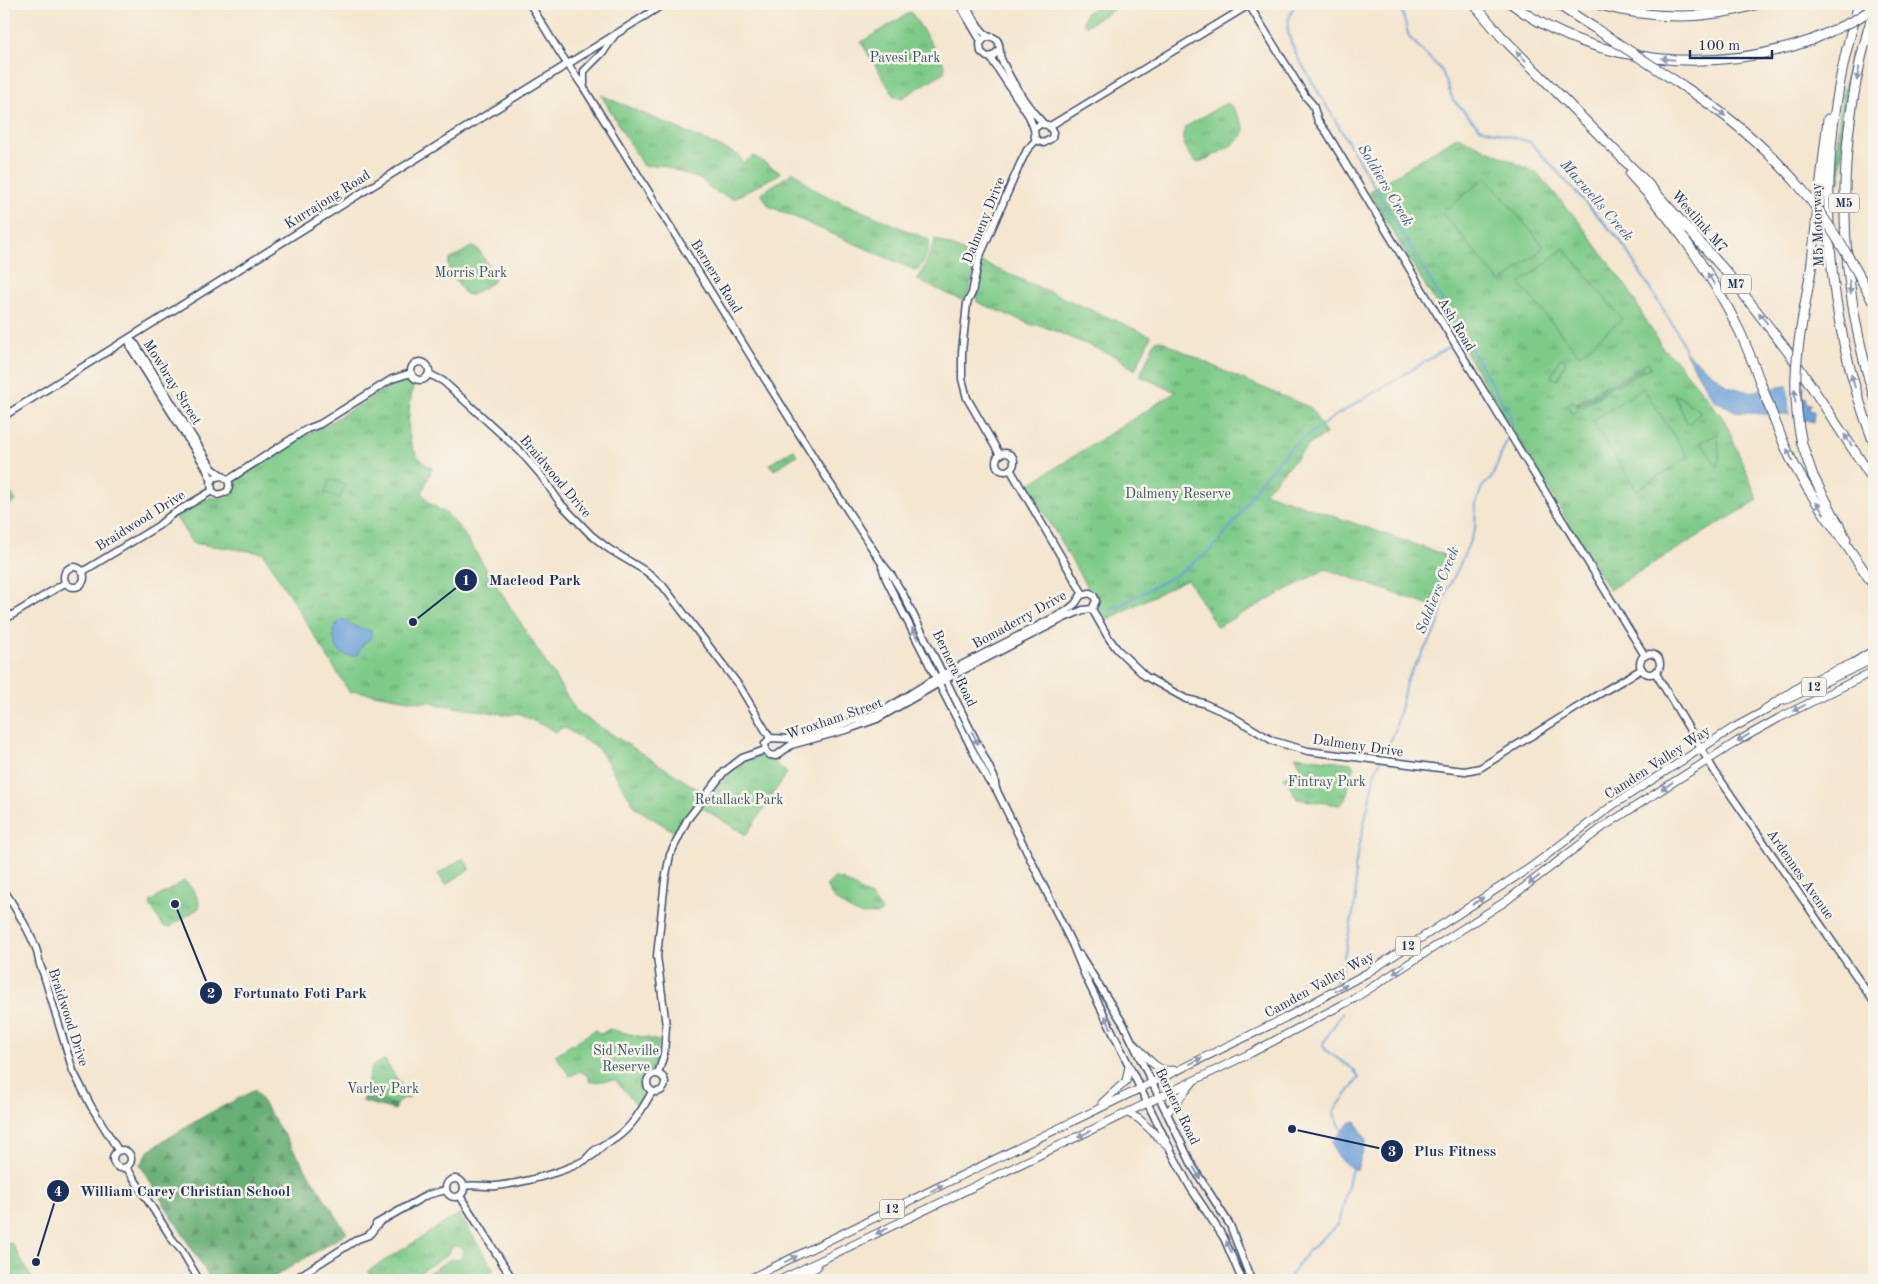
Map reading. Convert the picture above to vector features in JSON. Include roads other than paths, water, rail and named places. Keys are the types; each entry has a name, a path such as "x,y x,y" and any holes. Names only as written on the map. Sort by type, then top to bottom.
{"highway":[{"name":"Westlink M7","path":"1474,4 1554,90 1646,182 1728,274 1792,357 1874,481"},
{"path":"1512,4 1540,22 1580,40 1657,58 1687,61 1743,58 1789,48 1812,40 1874,9"},
{"path":"1558,4 1680,84 1735,123 1770,155 1820,211 1842,243 1874,304"},
{"path":"1596,4 1637,14 1675,17 1714,14 1758,4"},
{"name":"M5 Motorway","path":"1859,4 1838,83 1829,171 1828,213 1836,308 1855,390 1874,443"},
{"name":"M5 Motorway","path":"1874,9 1862,52 1851,105 1844,176 1846,260 1850,291 1859,340 1874,396"},
{"path":"1838,83 1829,116 1813,257 1795,382 1796,413 1802,444 1814,476 1845,535 1847,544"},
{"path":"1554,90 1649,194 1681,234 1722,298 1739,332 1756,370 1780,434 1801,476 1818,506 1847,544 1874,586"},
{"path":"1765,710 1802,686 1853,664 1874,651"}],"main road":[{"name":"Camden Valley Way","path":"747,1280 1285,1018 1350,983 1525,871 1613,805 1701,748 1765,710 1874,659"},
{"name":"Camden Valley Way","path":"780,1280 1302,1027 1388,978 1506,901 1603,828 1708,760 1770,722 1874,671"},
{"path":"1134,1044 1162,1070 1179,1069"},
{"path":"1088,1114 1110,1098 1126,1081 1129,1066"},
{"path":"1167,1113 1194,1081"},
{"path":"1128,1113 1139,1119 1169,1147"},
{"path":"802,1280 808,1272 840,1256 846,1248"}],"street":[{"name":"Bernera Road","path":"530,4 907,601 994,777 996,789"},
{"name":"Kurrajong Road","path":"4,416 664,4"},
{"path":"959,4 981,42"},
{"path":"965,4 979,27 988,37 998,41 1000,58 1004,65 1032,110 1043,123 1050,126 1053,135 1050,140 1041,142 1036,140 1029,116 990,57 985,56 981,52 979,48 981,42 988,37"},
{"name":"Ash Road","path":"1050,126 1249,5 1313,106 1318,121 1645,656"},
{"path":"584,88 584,71 604,51 616,33"},
{"path":"990,57 999,50"},
{"path":"1034,129 1043,123"},
{"name":"Dalmeny Drive","path":"1000,455 970,406 965,390 962,372 962,352 966,307 973,289 976,268 986,239 1020,164 1036,140"},
{"name":"Mowbray Street","path":"129,338 136,344 212,468 222,476"},
{"name":"Mowbray Street","path":"129,338 131,348 205,466 212,481"},
{"path":"419,362 424,363 428,366 429,374 424,380 418,380 413,378 411,367 419,362"},
{"path":"228,480 307,429 320,424 392,379 411,373"},
{"name":"Braidwood Drive","path":"429,374 444,381 521,452 566,509 590,535 647,572 663,586 740,687 770,738"},
{"path":"1006,453 1012,457 1014,464 1010,469 1005,471 999,468 996,461 1000,455 1006,453"},
{"path":"1010,469 1081,596 1079,605 1084,610 1092,609 1096,603 1095,597 1090,593 1081,596"},
{"path":"222,476 228,480 230,486 227,492 221,495 212,491 210,486 216,477 222,476"},
{"name":"Braidwood Drive","path":"82,572 212,491"},
{"name":"Bernera Road","path":"881,562 886,579 988,780 996,789 1169,1147 1190,1187 1224,1238 1242,1280"},
{"path":"74,568 82,572 84,578 80,586 74,588 65,583 64,574 68,569 74,568"},
{"path":"4,620 65,583"},
{"name":"Bomaderry Drive","path":"945,677 1071,608 1081,596"},
{"name":"Dalmeny Drive","path":"1092,609 1108,637 1127,661 1145,676 1182,697 1203,703 1228,714 1265,737 1287,746 1308,751 1465,771 1480,768 1642,669"},
{"name":"Bomaderry Drive","path":"945,677 1084,610"},
{"path":"1653,654 1659,660 1660,665 1655,672 1648,673 1642,669 1641,662 1645,656 1653,654"},
{"path":"1655,672 1708,760"},
{"name":"Wroxham Street","path":"780,739 792,739 815,734 874,714 945,677"},
{"name":"Wroxham Street","path":"782,751 791,745 877,719 938,681"},
{"path":"770,738 780,739 783,745 779,755 773,756 765,750 765,744 770,738"},
{"path":"658,1074 665,1045 666,1021 657,956 665,880 670,855 686,820 724,772 742,758 765,750"},
{"name":"Ardennes Avenue","path":"1708,760 1874,1002"},
{"name":"Braidwood Drive","path":"4,890 37,948 40,966 73,1071 91,1106 118,1150"},
{"name":"Bernera Road","path":"1073,946 1114,1008 1134,1044 1193,1167 1230,1225 1251,1280"},
{"path":"658,1074 664,1078 665,1086 662,1091 652,1092 648,1087 647,1081 651,1075 658,1074"},
{"path":"464,1186 494,1186 527,1181 559,1171 596,1154 603,1145 614,1139 631,1124 652,1092"},
{"path":"118,1150 126,1150 131,1156 130,1164 126,1167 119,1168 113,1161 113,1155 118,1150"},
{"path":"126,1167 169,1235 181,1249 199,1280"},
{"path":"458,1179 464,1186 464,1192 460,1196 452,1197 446,1190 447,1184 452,1180 458,1179"},
{"path":"293,1280 369,1234 378,1224 427,1195 446,1190"},
{"path":"460,1196 513,1280"}],"water":[{"path":"1685,352 1728,386 1749,392 1785,386 1804,388 1802,397 1807,398 1806,403 1811,404 1809,410 1814,411 1813,422 1789,414 1737,412 1713,399"},
{"path":"343,619 358,628 371,631 371,638 363,644 357,655 349,656 343,654 335,643 334,629 337,623"},
{"path":"1351,1122 1356,1122 1366,1140 1357,1170 1341,1159 1334,1150 1332,1141"}],"waterway":[{"name":"Soldiers Creek","path":"1295,4 1289,19 1288,30 1297,56 1510,415 1512,428"},
{"name":"Maxwells Creek","path":"1400,4 1409,37 1442,71 1453,100 1480,128 1530,142 1620,240 1679,335 1686,353"},
{"path":"1109,611 1176,575 1210,551 1237,519 1259,483 1290,448 1332,418 1449,347"},
{"name":"Soldiers Creek","path":"1335,983 1340,976 1356,899 1355,867 1375,772 1395,731 1407,679 1438,626 1446,592 1475,529 1476,504 1482,487 1492,477 1507,440"},
{"name":"Soldiers Creek","path":"1342,1013 1323,1043 1325,1050 1353,1069 1359,1078 1333,1112 1343,1132"},
{"name":"Soldiers Creek","path":"1287,1280 1308,1251 1339,1224 1352,1168"}],"place":[{"name":"Macleod Park","path":"413,622"},
{"name":"Fortunato Foti Park","path":"175,904"},
{"name":"Plus Fitness","path":"1292,1129"},
{"name":"William Carey Christian School","path":"36,1262"}],"park label":[{"name":"Pavesi Park","path":"905,57"},
{"name":"Morris Park","path":"471,272"},
{"name":"Dalmeny Reserve","path":"1178,493"},
{"name":"Fintray Park","path":"1327,781"},
{"name":"Retallack Park","path":"739,799"},
{"name":"Sid Neville Reserve","path":"626,1058"},
{"name":"Varley Park","path":"383,1088"}]}
